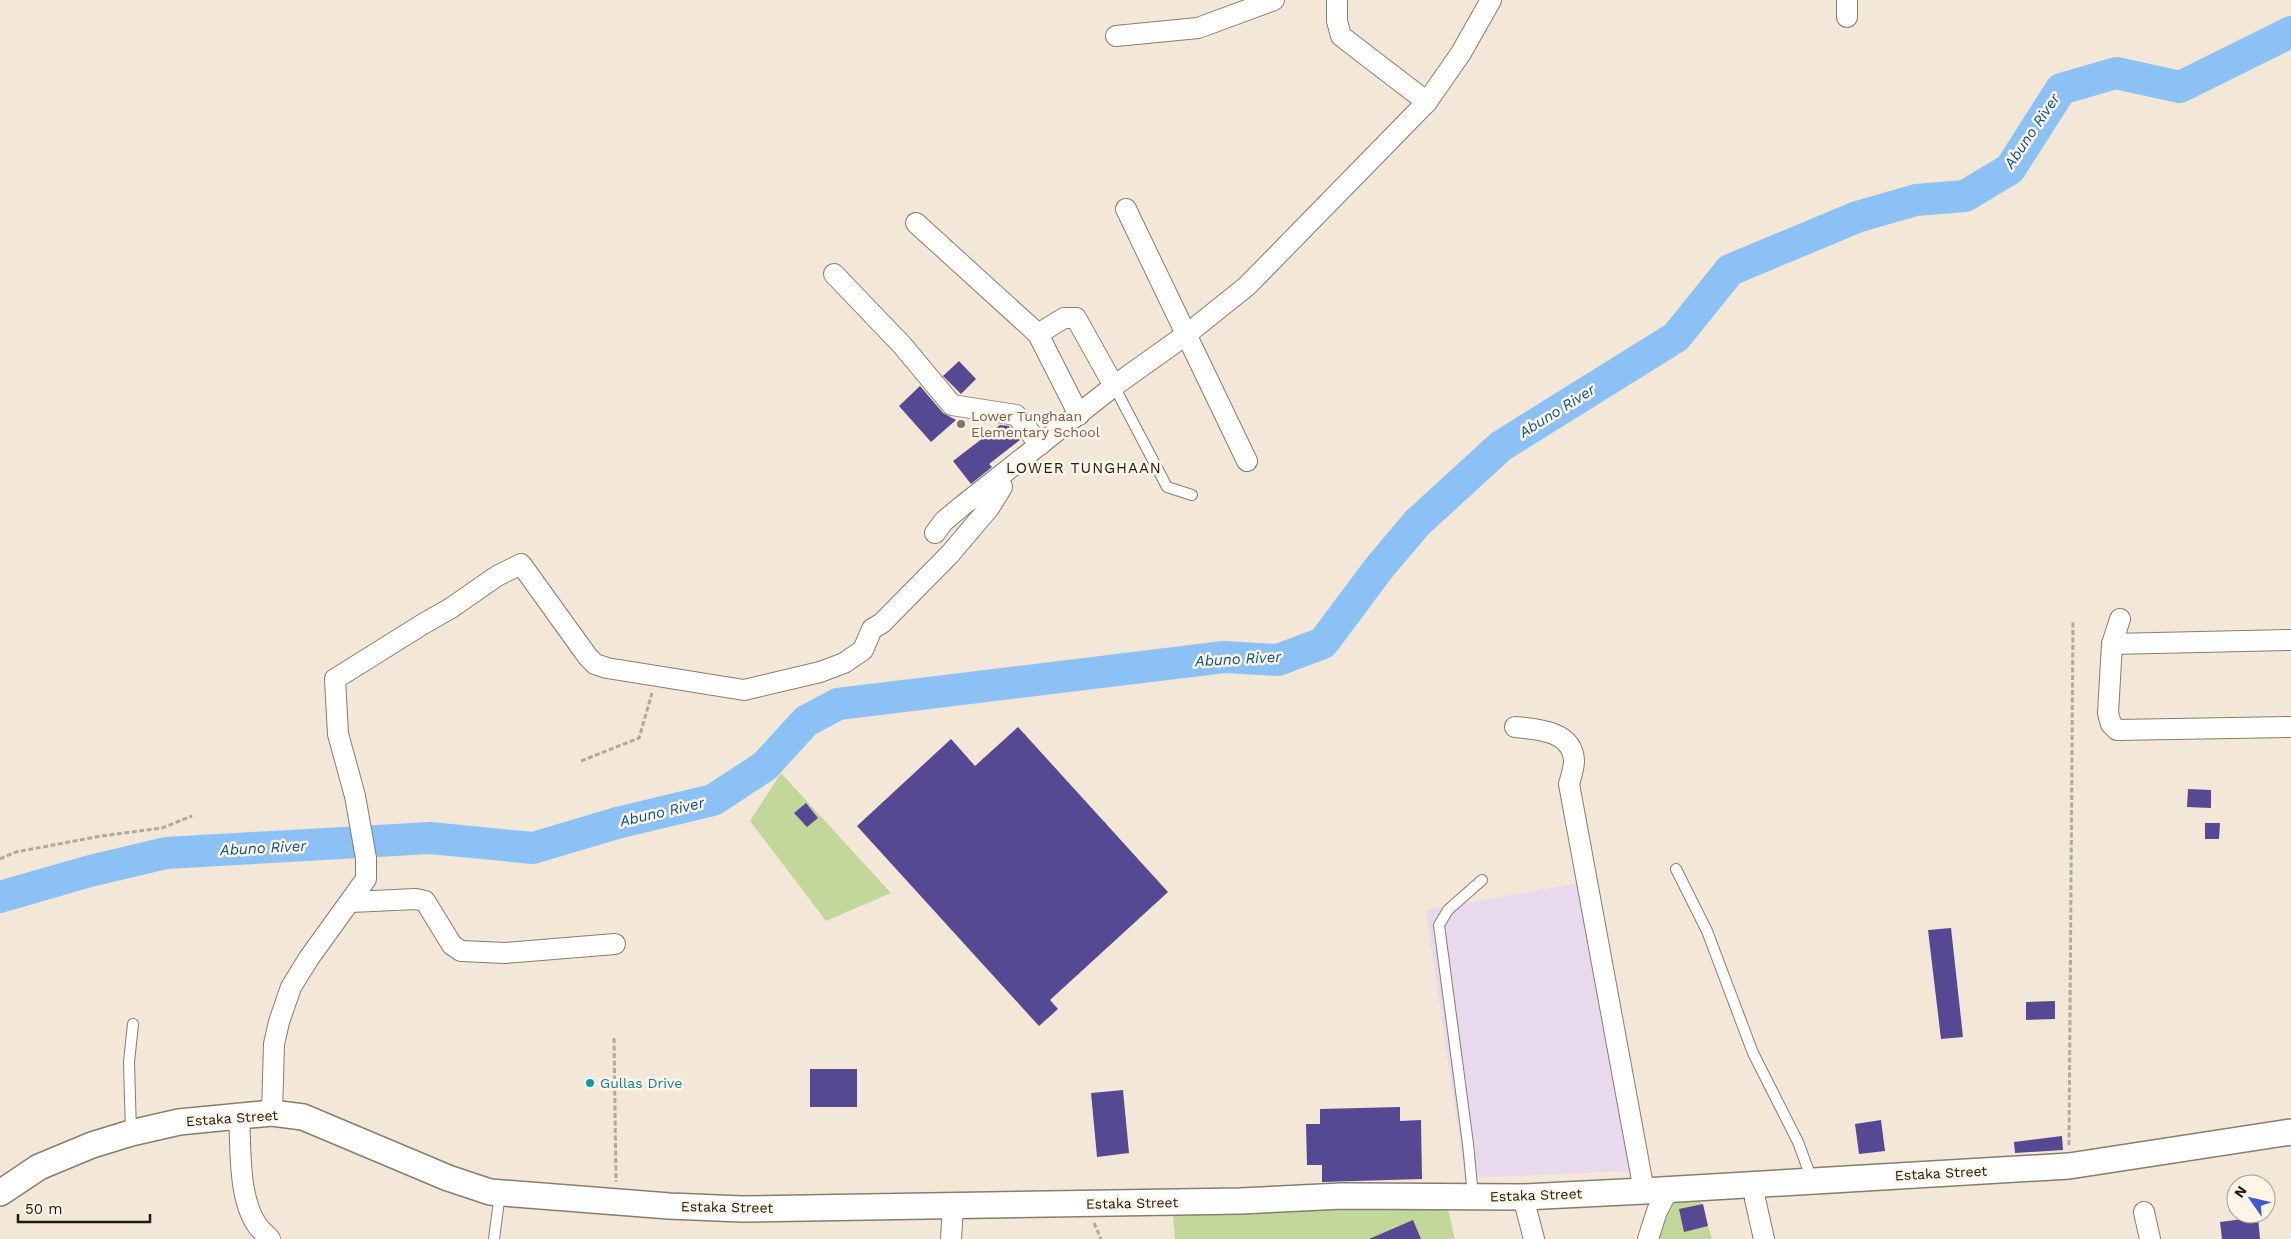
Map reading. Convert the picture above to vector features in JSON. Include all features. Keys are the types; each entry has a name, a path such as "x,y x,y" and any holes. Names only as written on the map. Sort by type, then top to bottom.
{"street":[{"path":"1116,36 1198,28 1274,0"},
{"path":"1337,0 1337,21 1341,36 1427,102"},
{"path":"935,533 944,520 1114,386 1187,334 1248,286 1427,102 1461,53 1491,0"},
{"path":"1126,209 1246,461"},
{"path":"916,223 1038,334 1079,415"},
{"path":"834,274 902,345 952,405 1016,415 1040,445"},
{"path":"1038,334 1064,318 1071,316 1076,318 1114,386"},
{"path":"272,1113 274,1044 288,996 309,958 366,879 366,858 354,796 338,734 335,679 451,608 509,569 521,564 595,664 607,668 744,690 820,672 844,663 863,650 872,630 882,623 950,554 990,508 1002,487 998,479"},
{"path":"2120,619 2112,644 2108,713 2111,724 2117,730 2291,727"},
{"path":"2112,644 2291,640"},
{"path":"1515,727 1542,730 1558,736 1569,744 1574,761 1570,784 1655,1190 1658,1211 1648,1239"},
{"path":"351,902 416,899 425,901 452,945 461,952 505,953 615,944"},
{"name":"Estaka Street","path":"0,1193 38,1167 92,1145 179,1122 272,1113 303,1117 448,1178 490,1192 742,1209 953,1206 1342,1196 1523,1197 2069,1166 2291,1132"},
{"path":"239,1115 243,1184 248,1206 256,1225 270,1239"},
{"path":"1755,1184 1755,1199 1764,1239"},
{"path":"1633,1239 1655,1190"},
{"path":"1523,1197 1534,1239"},
{"path":"951,1239 953,1206"},
{"path":"2144,1212 2150,1239"}],"lane":[{"path":"1114,386 1167,487 1192,495"},
{"path":"1676,869 1707,931 1753,1053 1798,1142 1812,1180"},
{"path":"1473,1197 1468,1144 1439,925 1448,910 1482,880"},
{"path":"132,1134 129,1062 133,1024"},
{"path":"494,1239 500,1192"}],"path":[{"path":"2069,1166 2073,622"},
{"path":"581,761 639,738 657,675"},
{"path":"0,859 16,852 102,836 162,828 192,816"},
{"path":"614,1038 616,1202"}],"shaded area":[{"path":"1580,883 1632,1171 1465,1178 1426,910"}],"green space":[{"path":"781,773 891,893 826,921 750,821"},
{"path":"1700,1199 1712,1239 1654,1239 1669,1204"},
{"path":"1447,1205 1455,1239 1175,1239 1173,1216"}],"building":[{"path":"959,361 976,379 961,394 943,376"},
{"path":"920,386 943,413 956,420 931,442 899,406"},
{"path":"1000,425 1009,426 1020,440 989,464 992,467 971,484 953,461"},
{"path":"1018,727 1168,892 1050,1000 1058,1009 1039,1026 857,826 951,739 975,766"},
{"path":"2188,789 2211,790 2211,808 2187,807"},
{"path":"806,803 818,818 807,827 794,813"},
{"path":"2205,823 2220,823 2219,839 2205,839"},
{"path":"1951,928 1963,1037 1941,1039 1928,930"},
{"path":"2055,1001 2055,1019 2026,1020 2026,1002"},
{"path":"810,1069 857,1069 857,1107 810,1107"},
{"path":"1123,1090 1129,1153 1097,1157 1091,1093"},
{"path":"1400,1107 1400,1121 1421,1120 1422,1179 1322,1182 1322,1165 1307,1165 1306,1124 1320,1124 1320,1109"},
{"path":"1881,1120 1885,1151 1859,1154 1855,1124"},
{"path":"2062,1136 2063,1150 2015,1153 2014,1142"},
{"path":"1703,1204 1708,1226 1684,1232 1679,1209"},
{"path":"1413,1220 1421,1239 1369,1239"},
{"path":"2226,1221 2226,1224 2259,1224 2260,1239 2222,1239 2220,1222"}],"waterway":[{"name":"Abuno River","path":"0,897 90,871 166,853 430,838 533,848 617,823 713,800 765,766 806,721 838,704 1224,657 1278,660 1323,643 1379,568 1417,523 1501,446 1676,337 1730,270 1857,217 1916,200 1965,196 2010,169 2061,89 2116,73 2180,87 2291,32"}],"place":[{"name":"Lower Tunghaan Elementary School","path":"961,424"},
{"name":"Gullas Drive","path":"590,1083"}],"district":[{"name":"LOWER TUNGHAAN","path":"1084,468"}]}
